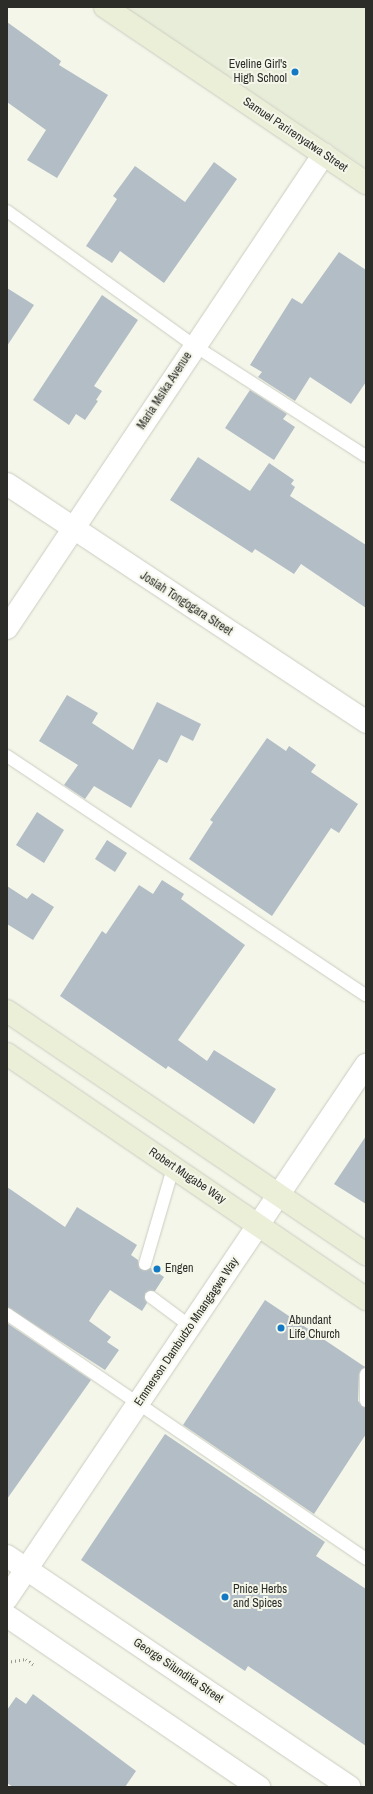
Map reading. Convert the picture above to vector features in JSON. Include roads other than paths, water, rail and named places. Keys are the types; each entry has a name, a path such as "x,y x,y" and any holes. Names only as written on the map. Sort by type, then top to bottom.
{"main road":[{"name":"Samuel Parirenyatwa Street","path":"105,7 366,183"},
{"path":"7,1011 366,1254"},
{"name":"Robert Mugabe Way","path":"7,1054 366,1299"}],"street":[{"name":"Maria Msika Avenue","path":"7,628 74,530 324,154"},
{"name":"Josiah Tongogara Street","path":"7,484 74,530 366,722"},
{"name":"Emmerson Dambudzo Mnangagwa Way","path":"7,1598 366,1065"},
{"name":"George Silundika Street","path":"7,1556 349,1787"},
{"path":"7,1616 260,1787"}],"lane":[{"path":"7,211 195,346 366,456"},
{"path":"7,756 366,995"},
{"path":"145,1264 173,1168"},
{"path":"151,1297 190,1326"},
{"path":"7,1314 366,1560"},
{"path":"366,1374 366,1401"}],"place":[{"name":"Eveline Girl's High School","path":"295,72"},
{"name":"Engen","path":"157,1269"},
{"name":"Abundant Life Church","path":"281,1328"},
{"name":"Pnice Herbs and Spices","path":"225,1597"}]}
